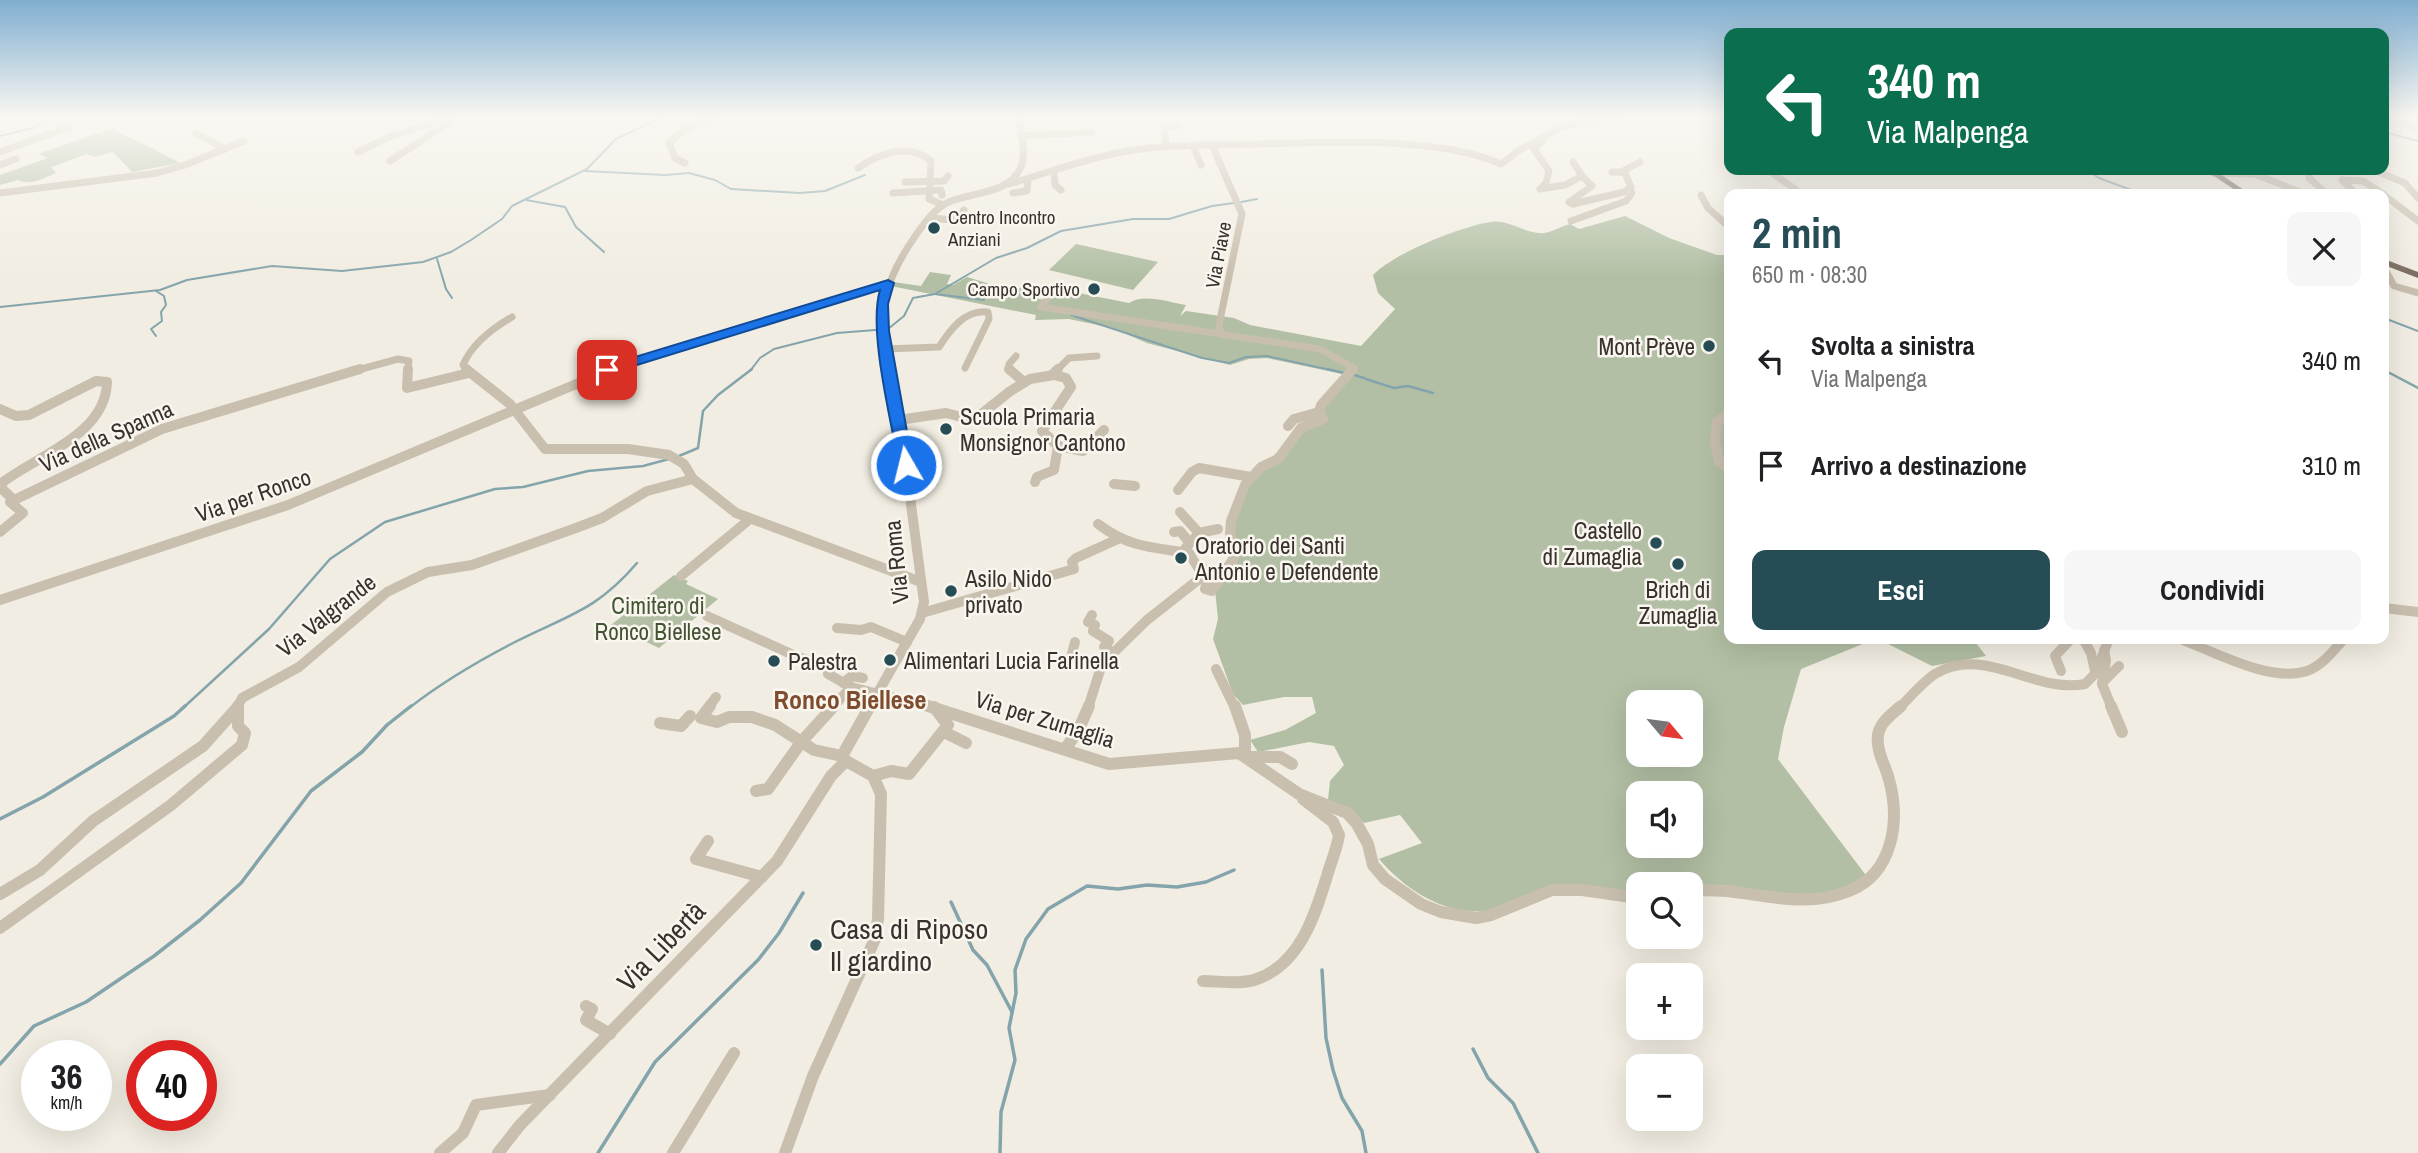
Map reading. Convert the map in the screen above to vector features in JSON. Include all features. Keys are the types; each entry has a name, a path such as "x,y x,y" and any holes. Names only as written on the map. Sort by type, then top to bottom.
{"main road":[{"path":"2217,175 2238,189"},
{"path":"2389,264 2418,275"}],"street":[{"path":"0,193 170,170"},
{"path":"929,170 929,199 944,200 1064,170"},
{"path":"1002,186 1019,170"},
{"path":"1013,194 1027,191 1028,177 1023,170"},
{"name":"Via Piave","path":"1221,170 1238,198 1242,214 1220,320 1219,329 1223,335"},
{"path":"1548,170 1546,183 1540,189 1565,185 1582,176"},
{"path":"1578,170 1592,186 1569,202 1613,196 1629,190"},
{"path":"1612,172 1625,170"},
{"path":"1571,221 1626,201 1632,193 1629,190 1631,187 1627,176 1621,172"},
{"path":"1054,173 1055,185 1062,190"},
{"path":"1016,175 1028,177"},
{"path":"1775,175 1795,189"},
{"path":"2258,175 2292,189"},
{"path":"2309,175 2309,178 2321,189"},
{"path":"2389,175 2411,186 2418,198"},
{"path":"905,182 944,181 948,176"},
{"path":"2351,189 2342,180 2363,181 2375,189"},
{"path":"892,193 941,190 944,200"},
{"path":"1701,195 1724,225"},
{"path":"2389,199 2418,221"},
{"name":"Via Roma","path":"844,759 922,613 921,582 900,420 885,349 882,304 888,283 944,200"},
{"path":"2401,208 2418,211"},
{"path":"930,219 954,220 964,210"},
{"path":"1720,218 1724,218"},
{"path":"2389,277 2394,286 2418,293"},
{"name":"Via per Ronco","path":"0,600 288,505 632,361 888,283"},
{"path":"1055,288 1041,307 1325,350 1342,359 1353,370 1348,379 1336,387 1319,409 1294,419 1288,426"},
{"path":"885,349 939,347 955,323 981,311 988,312 989,319 965,368"},
{"path":"512,317 496,326 464,360 463,365 469,373 510,404 545,449 570,452 647,450 674,458 690,469 693,479 703,485 721,504 750,519 921,582"},
{"path":"1016,356 1009,364 1009,372 1024,382"},
{"path":"1054,374 1069,358 1097,356"},
{"name":"Via della Spanna","path":"0,409 16,416 29,415 96,380 107,382 106,402 80,431 3,482 1,488 14,499 162,429 332,377 404,358 409,361 407,388 469,373"},
{"path":"900,420 946,413 965,418 979,416 1024,382 1042,374 1054,374 1066,378 1071,387 1042,431 1058,446 1083,451 1104,430"},
{"path":"1199,569 1203,568 1208,577 1205,589 1212,591 1234,560 1231,521 1251,477 1261,467 1278,459 1301,428 1323,419 1319,409"},
{"path":"1724,417 1717,422 1715,441 1720,461 1724,464"},
{"path":"1035,482 1037,477 1054,470 1058,446"},
{"path":"1178,490 1192,472 1199,468 1251,477"},
{"name":"Via Valgrande","path":"0,894 40,870 93,821 203,746 236,709 242,698 299,667 374,602 399,586 428,572 471,565 576,528 602,518 647,491 693,479"},
{"path":"1114,484 1135,486"},
{"path":"0,532 23,513 11,505 10,502 14,499"},
{"path":"1181,512 1199,533"},
{"path":"681,576 750,519"},
{"path":"1098,524 1118,539 1130,544 1186,546 1197,538 1199,533"},
{"path":"1199,533 1218,529"},
{"path":"1065,749 1079,734 1088,715 1100,667 1147,620 1203,576 1180,531 1174,532"},
{"path":"922,613 1074,569 1072,562 1076,558 1118,539"},
{"path":"2389,608 2418,612"},
{"path":"1092,615 1088,622 1096,625 1093,631 1109,641 1104,647 1113,653"},
{"path":"707,616 800,657 822,663 830,670 828,674 847,685"},
{"path":"837,628 861,630 871,627 907,642"},
{"path":"1075,642 1071,657 1100,667"},
{"path":"2061,671 2055,656 2066,644"},
{"path":"2086,644 2095,672"},
{"path":"1703,890 1723,889 1783,900 1815,899 1857,888 1871,879 1888,855 1892,813 1890,781 1881,757 1879,732 1884,723 1930,678 1947,668 1970,664 2004,670 2052,685 2088,683 2106,644"},
{"path":"2106,644 2102,684 2122,732"},
{"path":"2196,644 2267,670 2289,674 2317,666 2339,644"},
{"path":"2102,684 2119,666"},
{"path":"1202,981 1247,981 1265,976 1287,958 1306,935 1340,833 1336,823 1246,756 1236,710 1225,680 1216,668"},
{"path":"756,791 768,789 802,741 841,697 852,676 863,678"},
{"name":"Via per Zumaglia","path":"847,685 933,707 1109,764 1218,753 1280,757 1292,764"},
{"path":"660,723 681,726 697,717 716,697"},
{"path":"873,776 891,772 909,774 948,725 933,707"},
{"path":"0,928 170,804 242,745 245,733 237,726 236,709"},
{"path":"697,717 717,722 741,714 791,732 820,752 844,759 873,776 881,793 879,908 875,939 814,1076 785,1153"},
{"path":"944,732 966,743"},
{"name":"Via Libertà","path":"498,1153 520,1125 762,877 786,849 844,759"},
{"path":"1298,794 1347,813 1357,824 1368,844 1373,865 1385,879 1421,904 1441,912 1476,918 1491,915 1552,890 1582,890 1626,896"},
{"path":"708,841 696,859 762,877"},
{"path":"586,1006 592,1009 586,1020 610,1034"},
{"path":"673,1153 734,1053"},
{"path":"440,1153 452,1146 472,1121 476,1105 550,1095"}],"green space":[{"path":"15,170 53,170 56,173 33,182 18,180 0,185 0,175"},
{"path":"1625,216 1669,238 1724,255 1724,644 1863,644 1801,669 1784,727 1778,759 1868,878 1827,892 1783,897 1703,886 1703,872 1626,872 1626,893 1581,887 1552,887 1502,907 1484,911 1450,908 1419,894 1379,859 1422,843 1400,815 1364,823 1350,808 1328,800 1330,781 1344,765 1334,746 1309,742 1258,752 1250,740 1285,730 1316,713 1312,697 1284,697 1243,705 1233,694 1213,639 1218,619 1215,590 1237,558 1233,521 1253,477 1352,376 1267,358 1249,359 1230,365 1147,343 1112,328 1069,319 1035,320 1036,315 891,286 893,282 921,286 930,272 951,275 947,284 953,285 967,277 1016,292 1025,283 1035,285 1027,295 1043,300 1053,288 1129,303 1141,299 1156,299 1186,305 1180,316 1186,311 1234,318 1250,325 1361,346 1395,309 1378,293 1373,275 1396,258 1446,235 1491,222 1504,223 1531,232 1547,232 1570,224 1579,229"},
{"path":"1076,244 1158,262 1133,290 1049,270"},
{"name":"Cimitero di Ronco Biellese","path":"674,575 688,581 686,584 718,599 659,648 611,625"},
{"path":"1888,644 1977,644 1986,656 1932,666"}],"waterway":[{"path":"0,307 160,290 187,280 272,266 342,271 423,262 451,252 502,219 512,206 585,170"},
{"path":"585,171 665,175 689,173 715,180 731,189 800,193 825,191 865,175"},
{"path":"2094,175 2129,189"},
{"path":"1241,202 1257,199"},
{"path":"526,200 565,207 576,227 604,252"},
{"path":"935,294 996,258 1027,248 1061,231 1133,219 1169,219 1212,206 1234,203"},
{"path":"437,259 446,289 452,298"},
{"path":"156,291 164,296 166,305 161,312 162,321 151,329 156,336"},
{"path":"751,370 760,358 774,349 837,333 888,329 904,316 913,298 935,294"},
{"path":"935,294 984,300"},
{"path":"1071,315 1202,358 1229,363 1246,357 1267,356 1335,371"},
{"path":"2389,320 2418,331"},
{"path":"1327,369 1344,373"},
{"path":"679,456 698,448 703,411 718,395 751,370"},
{"path":"2389,373 2418,388"},
{"path":"1351,374 1364,378"},
{"path":"1366,379 1394,388 1408,386 1433,393"},
{"path":"183,708 269,629 330,559 385,522 495,489 523,487 588,471 643,466 669,459"},
{"path":"409,708 475,664 594,602 637,563"},
{"path":"0,819 43,797 174,716 185,706"},
{"path":"0,1064 34,1026 86,1002 154,956 200,920 241,883 311,791 362,752 387,725 411,706"},
{"path":"1000,1153 1001,1112 1015,1060 1009,1028 1016,993 1015,970 1026,939 1048,909 1087,886 1118,889 1147,885 1177,887 1206,882 1234,870"},
{"path":"598,1153 655,1062 758,960 779,933 803,893"},
{"path":"951,902 973,950 987,965 1012,1012"},
{"path":"1322,970 1326,1038 1333,1070 1342,1098 1362,1131 1366,1153"},
{"path":"1473,1049 1488,1078 1513,1103 1538,1153"}],"place":[{"name":"Centro Incontro Anziani","path":"934,228"},
{"name":"Campo Sportivo","path":"1094,289"},
{"name":"Mont Prève","path":"1709,346"},
{"name":"Scuola Primaria Monsignor Cantono","path":"946,429"},
{"name":"Castello di Zumaglia","path":"1656,543"},
{"name":"Oratorio dei Santi Antonio e Defendente","path":"1181,558"},
{"name":"Brich di Zumaglia","path":"1678,564"},
{"name":"Asilo Nido privato","path":"951,591"},
{"name":"Alimentari Lucia Farinella","path":"890,660"},
{"name":"Palestra","path":"774,661"},
{"name":"Casa di Riposo Il giardino","path":"816,945"}],"district":[{"name":"Ronco Biellese","path":"850,699"}],"route":[{"path":"607,370 888,283 882,304 883,331 906,465"}]}
